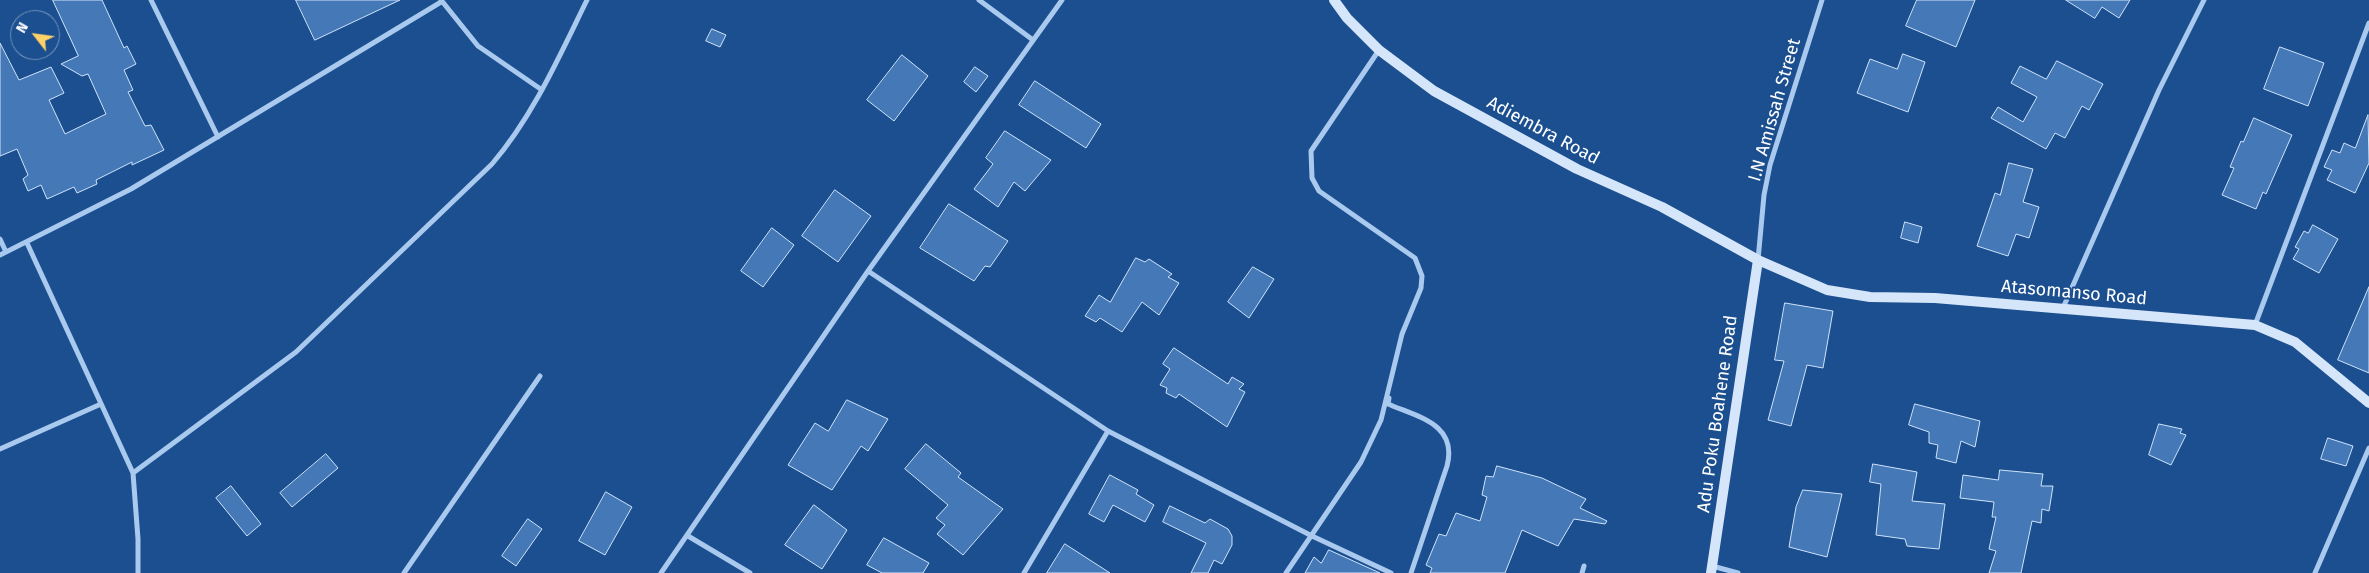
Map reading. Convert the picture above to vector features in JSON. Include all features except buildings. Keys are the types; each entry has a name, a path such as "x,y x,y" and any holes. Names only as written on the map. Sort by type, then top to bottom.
{"street":[{"path":"151,0 218,137"},
{"path":"133,473 296,352 492,164 507,146 542,90 587,0"},
{"path":"979,0 1033,40"},
{"path":"662,573 868,271 1062,0"},
{"name":"Adiembra Road","path":"1334,0 1347,18 1379,50 1434,91 1517,138 1577,169 1662,208 1758,260"},
{"name":"I.N Amissah Street","path":"1758,260 1764,195 1770,166 1822,0"},
{"path":"2063,308 2159,90 2204,0"},
{"path":"0,255 131,189 441,1 478,46 542,90"},
{"path":"2255,325 2369,22"},
{"path":"1286,573 1372,442 1381,420 1402,334 1421,288 1420,265 1416,258 1319,191 1312,178 1310,156 1315,144 1379,50"},
{"path":"0,239 6,252"},
{"path":"27,243 133,473 138,573"},
{"name":"Atasomanso Road","path":"1758,260 1827,290 1870,298 1935,298 2255,325 2295,342 2369,403"},
{"name":"Adu Poku Boahene Road","path":"1712,569 1758,260"},
{"path":"868,271 1108,431 1312,536 1391,573"},
{"path":"404,573 540,376"},
{"path":"1390,385 1388,404 1436,425 1446,436 1449,445 1450,455 1447,466 1411,573"},
{"path":"0,449 101,404"},
{"path":"1024,573 1108,431"},
{"path":"2315,573 2369,448"},
{"path":"688,536 750,573"},
{"path":"1582,573 1584,566"},
{"path":"1712,569 1738,573"}]}
